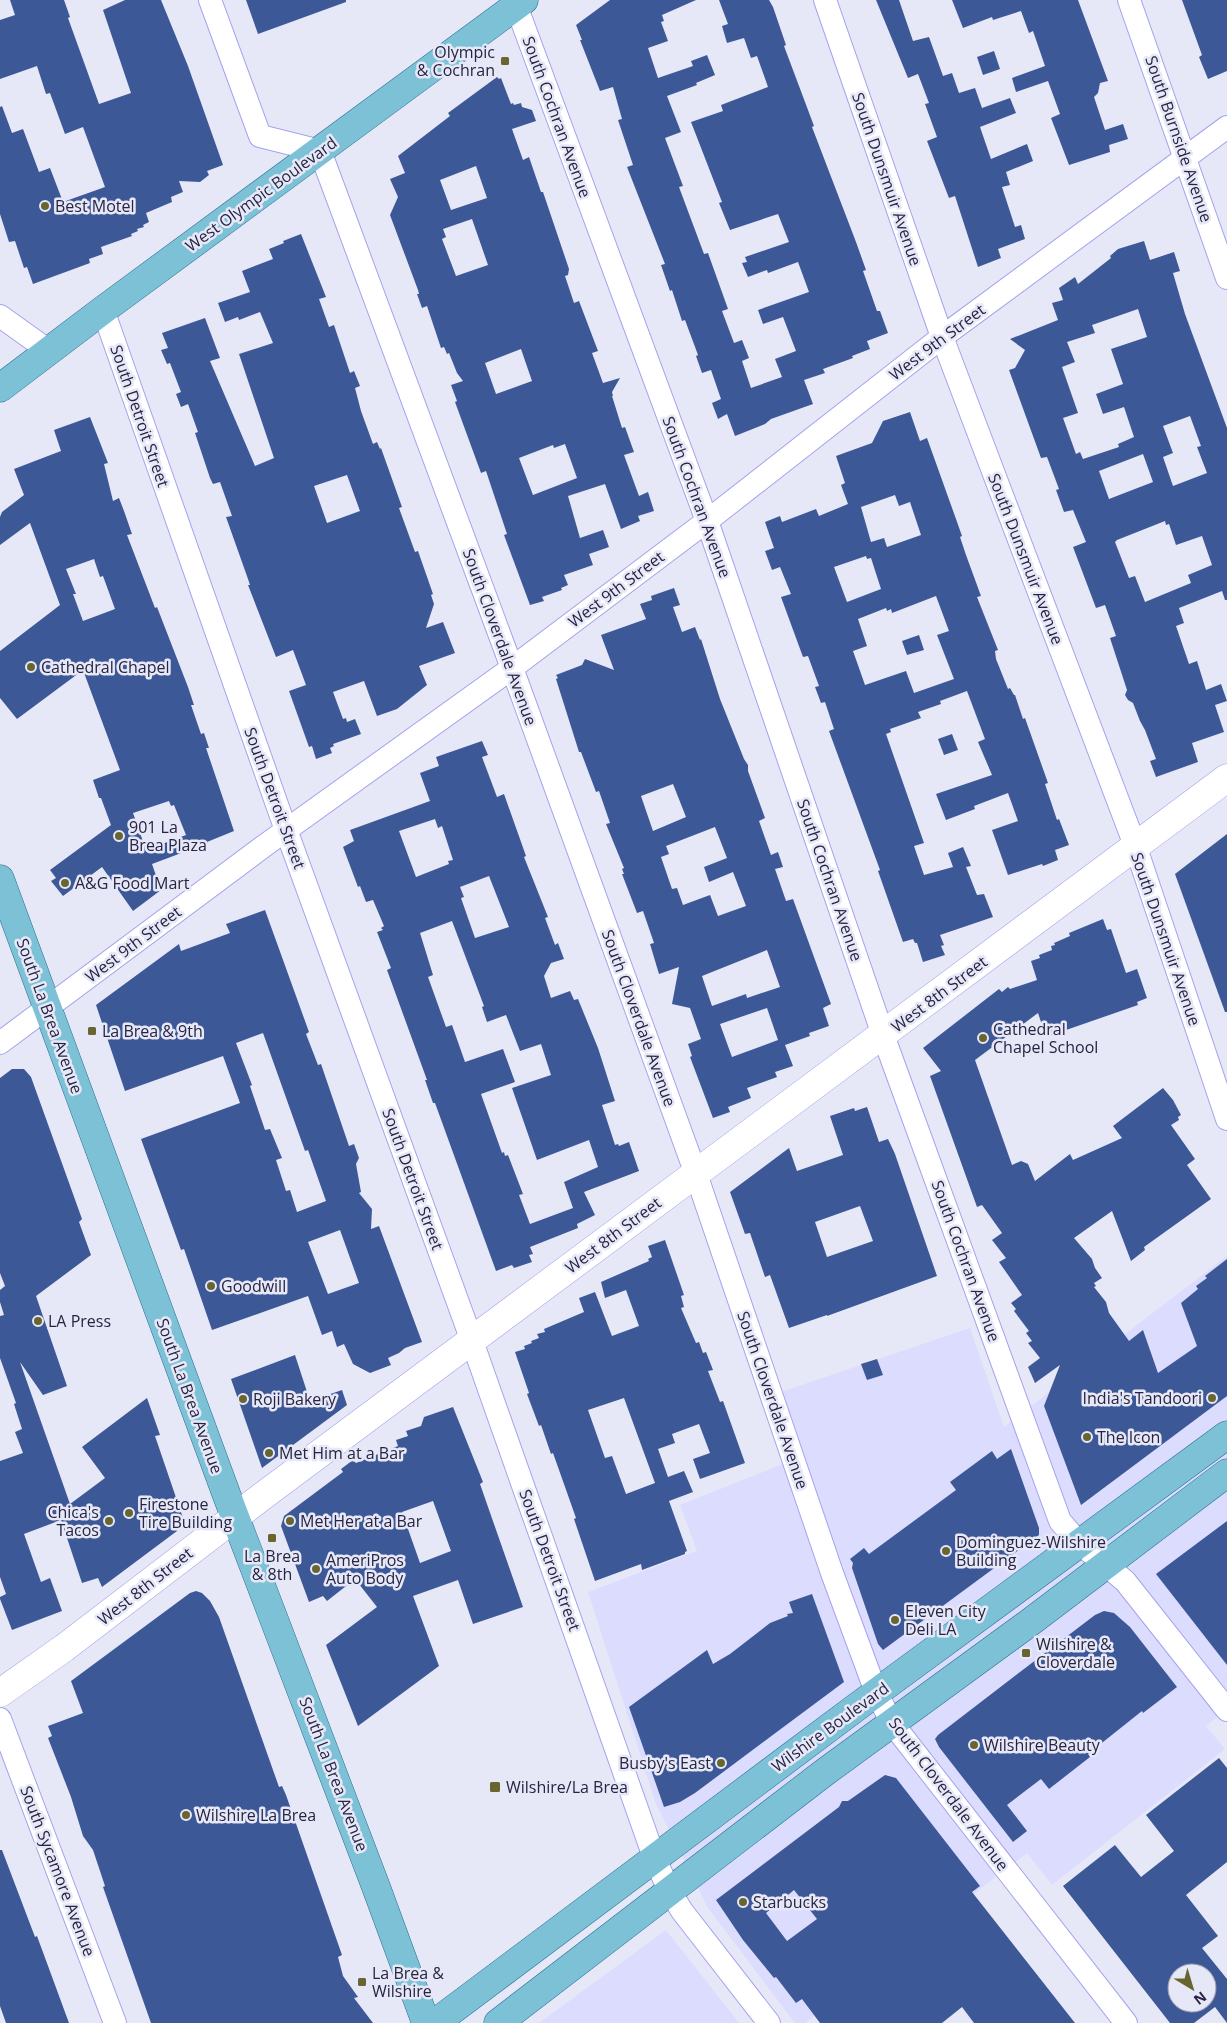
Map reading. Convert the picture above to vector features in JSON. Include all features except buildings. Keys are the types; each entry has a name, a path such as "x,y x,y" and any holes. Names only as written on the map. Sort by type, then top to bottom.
{"main road":[{"name":"West Olympic Boulevard","path":"0,388 518,2"},
{"name":"South La Brea Avenue","path":"0,879 235,1517 376,1886 426,2023"},
{"name":"Wilshire Boulevard","path":"435,2023 876,1692 1227,1435"},
{"name":"Wilshire Boulevard","path":"498,2023 669,1890 1227,1473"}],"street":[{"path":"210,0 260,136 320,151"},
{"name":"South Dunsmuir Avenue","path":"825,0 942,337 1136,848 1227,1119"},
{"name":"South Burnside Avenue","path":"1129,0 1227,278"},
{"name":"South Cochran Avenue","path":"518,2 706,521 883,1035 1060,1521 1079,1543 1125,1581 1227,1710"},
{"name":"West 9th Street","path":"0,1043 286,831 512,668 706,521 942,337 1227,127"},
{"name":"South Cloverdale Avenue","path":"320,151 512,668 696,1174 832,1573 876,1692 892,1723 1126,2023"},
{"name":"South Detroit Street","path":"103,310 286,831 472,1341 654,1857 669,1890 682,1911 769,2023"},
{"path":"0,316 49,351"},
{"name":"West 8th Street","path":"0,1693 71,1644 235,1517 1136,848 1227,778"},
{"name":"South Sycamore Avenue","path":"0,1719 115,2023"}],"shaded area":[{"path":"1227,1256 1227,1709 1206,1726 1225,1749 1052,1885 1027,1853 805,2023 795,2023 708,1908 656,1804 588,1592 697,1551 680,1505 803,1456 778,1393 970,1328 1004,1427"},
{"path":"666,1930 739,2023 539,2023"}],"place":[{"name":"Olympic & Cochran","path":"505,61"},
{"name":"Best Motel","path":"45,206"},
{"name":"Cathedral Chapel","path":"31,667"},
{"name":"901 La Brea Plaza","path":"119,836"},
{"name":"A&G Food Mart","path":"65,883"},
{"name":"La Brea & 9th","path":"92,1031"},
{"name":"Cathedral Chapel School","path":"983,1038"},
{"name":"Goodwill","path":"211,1286"},
{"name":"LA Press","path":"38,1321"},
{"name":"India's Tandoori","path":"1212,1398"},
{"name":"Roji Bakery","path":"243,1399"},
{"name":"The Icon","path":"1087,1437"},
{"name":"Met Him at a Bar","path":"269,1453"},
{"name":"Firestone Tire Building","path":"129,1513"},
{"name":"Chica's Tacos","path":"109,1521"},
{"name":"Met Her at a Bar","path":"290,1521"},
{"name":"La Brea & 8th","path":"272,1538"},
{"name":"Dominguez-Wilshire Building","path":"946,1551"},
{"name":"AmeriPros Auto Body","path":"316,1569"},
{"name":"Eleven City Deli LA","path":"895,1620"},
{"name":"Wilshire & Cloverdale","path":"1026,1653"},
{"name":"Wilshire Beauty","path":"974,1745"},
{"name":"Busby's East","path":"721,1763"},
{"name":"Wilshire/La Brea","path":"495,1787"},
{"name":"Wilshire La Brea","path":"186,1815"},
{"name":"Starbucks","path":"743,1902"},
{"name":"La Brea & Wilshire","path":"362,1982"}]}
